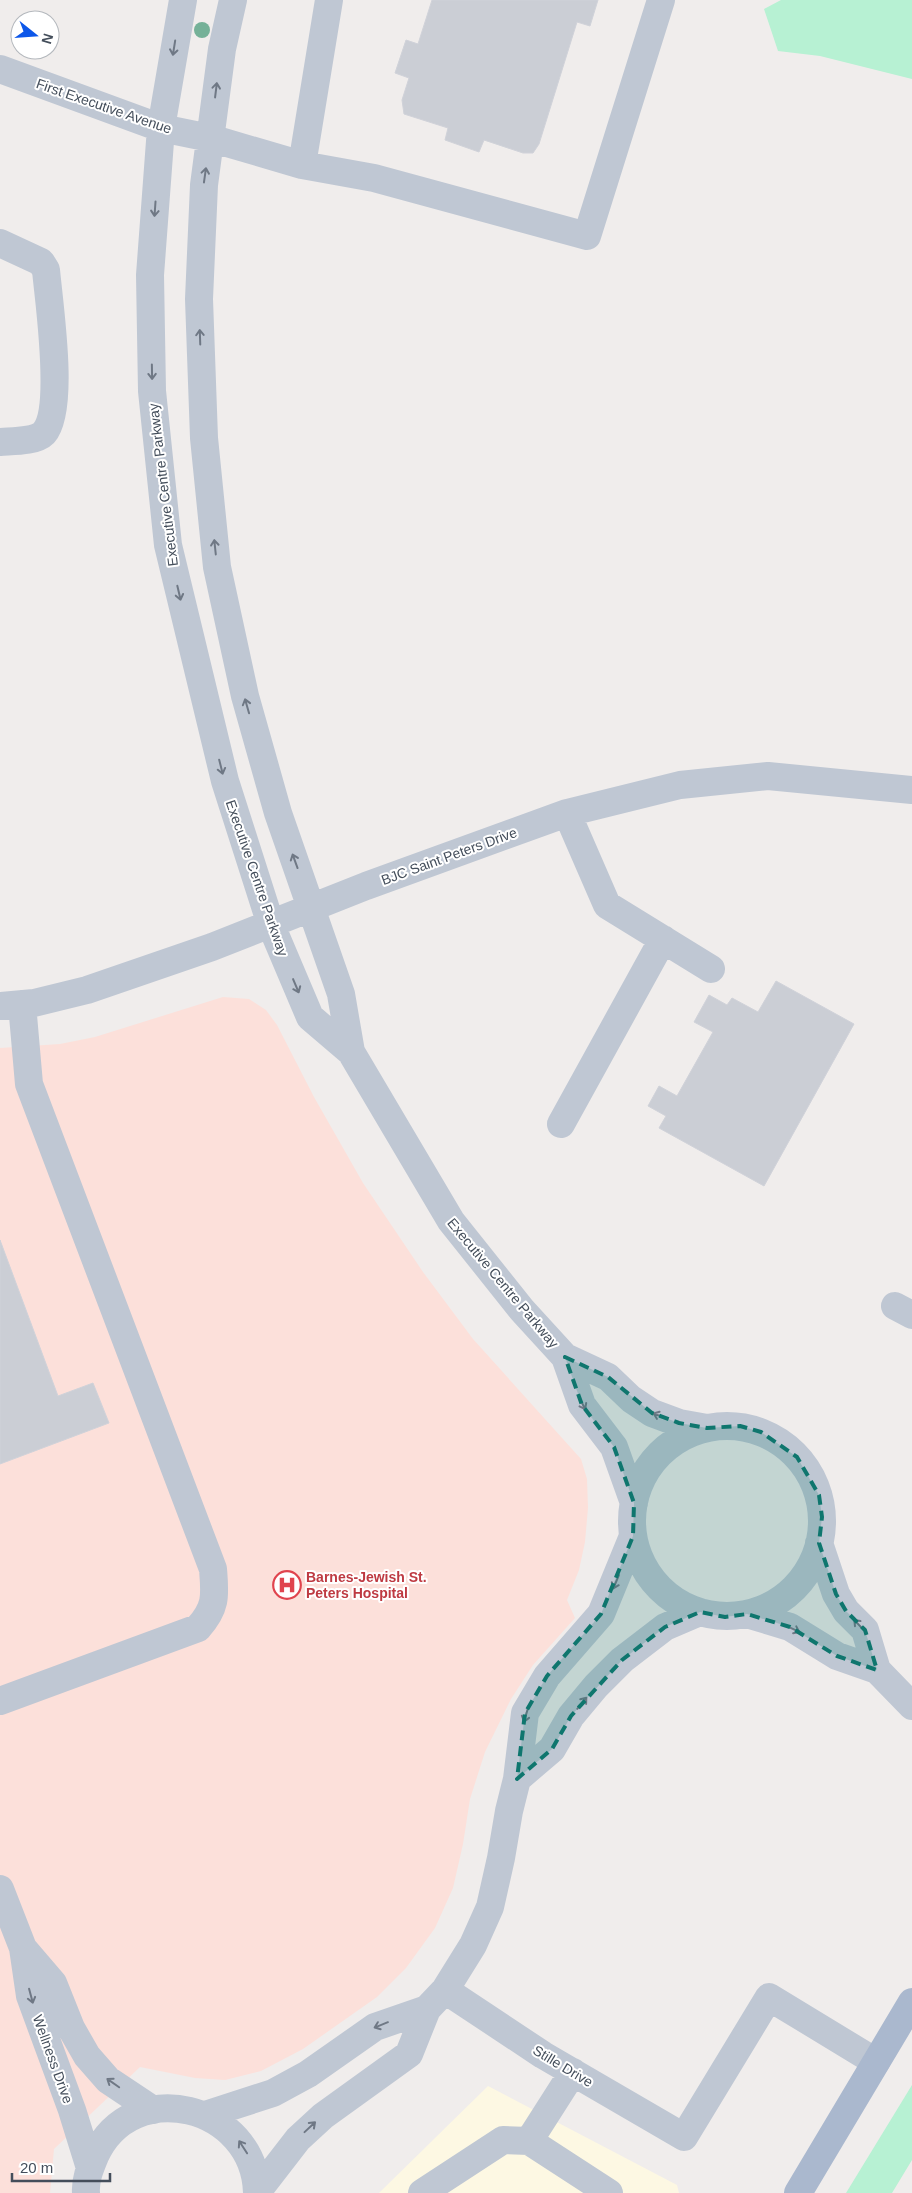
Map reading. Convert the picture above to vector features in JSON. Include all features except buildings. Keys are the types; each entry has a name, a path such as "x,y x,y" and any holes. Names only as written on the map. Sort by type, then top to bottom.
{"main road":[{"path":"798,2193 912,2002"}],"street":[{"name":"Executive Centre Parkway","path":"182,0 161,128 150,275 152,390 168,545 225,781 270,925 310,1017 351,1052 451,1221 522,1310 566,1357 608,1377 632,1399 652,1413 678,1423 707,1428"},
{"name":"Executive Centre Parkway","path":"233,0 222,49 204,185 199,299 204,438 217,567 247,705 278,812 341,994 351,1052"},
{"path":"302,165 329,0"},
{"name":"First Executive Avenue","path":"0,69 161,128 210,138 302,165 374,178 588,236 661,0"},
{"path":"0,243 41,262 46,270 54,376 54,409 51,421 43,434 31,439 0,442"},
{"name":"BJC Saint Peters Drive","path":"11,1005 87,990 270,925 312,907 567,813 680,784 768,776 912,790"},
{"path":"567,813 608,905 711,969"},
{"path":"561,1124 663,939"},
{"path":"0,1701 198,1628 210,1616 216,1596 213,1569 30,1084 11,1005"},
{"name":"Executive Centre Parkway","path":"566,1357 582,1405 614,1447 634,1504"},
{"path":"740,1426 761,1432 780,1442 797,1457 810,1475 819,1495 822,1517 819,1543 813,1560 802,1579 786,1595 768,1607 747,1614 725,1617 682,1606 664,1593 649,1577 639,1557 633,1536 634,1504 645,1472 658,1454 676,1440 707,1428 740,1426"},
{"path":"257,2192 298,2139 323,2116 409,2054 436,1999 473,1945 490,1907 517,1779 525,1713 547,1676 601,1614 616,1582 633,1536"},
{"path":"819,1543 842,1606 865,1630 877,1670"},
{"path":"517,1779 552,1749 571,1716 596,1686 622,1660 665,1627 700,1612"},
{"path":"747,1614 790,1627 837,1656 877,1670 912,1706"},
{"name":"Wellness Drive","path":"0,1889 23,1948 30,1996 72,2110 88,2180"},
{"name":"Wellness Drive","path":"23,1948 53,1983 71,2028 87,2056 108,2080 153,2110"},
{"name":"Stille Drive","path":"436,1999 543,2055 684,2137 769,1997 876,2062"},
{"path":"205,2115 273,2093 308,2074 375,2027 436,1999"},
{"path":"529,2141 573,2072"},
{"path":"88,2180 98,2149 111,2132 128,2120 153,2110 169,2108 190,2110 205,2115 228,2129 242,2145 252,2164 257,2192"},
{"path":"422,2193 503,2140 529,2141 609,2193"}],"highlighted area":[{"path":"565,1357 608,1377 652,1413 679,1423 707,1428 740,1426 761,1432 797,1457 819,1495 822,1517 819,1543 836,1594 846,1611 865,1630 877,1670 837,1656 790,1627 747,1614 725,1617 700,1612 665,1627 622,1660 571,1716 552,1749 517,1779 525,1713 547,1676 601,1614 633,1536 634,1503 614,1447 582,1405"}],"shaded area":[{"name":"Barnes-Jewish St. Peters Hospital","path":"223,997 249,999 266,1010 277,1025 314,1097 363,1183 423,1272 473,1339 581,1459 587,1479 588,1508 585,1542 579,1570 567,1600 575,1618 533,1665 511,1699 485,1752 470,1799 463,1844 453,1888 435,1928 406,1968 377,1997 303,2049 261,2071 225,2080 195,2078 140,2067 54,2149 50,2193 0,2193 0,1048 60,1044 95,1037"},
{"path":"488,2086 677,2185 679,2193 379,2193"}],"green space":[{"path":"781,0 912,0 912,79 820,56 778,51 764,9"},
{"path":"912,2085 912,2160 892,2193 846,2193"}],"place":[{"name":"Barnes-Jewish St. Peters Hospital","path":"287,1585"}]}
